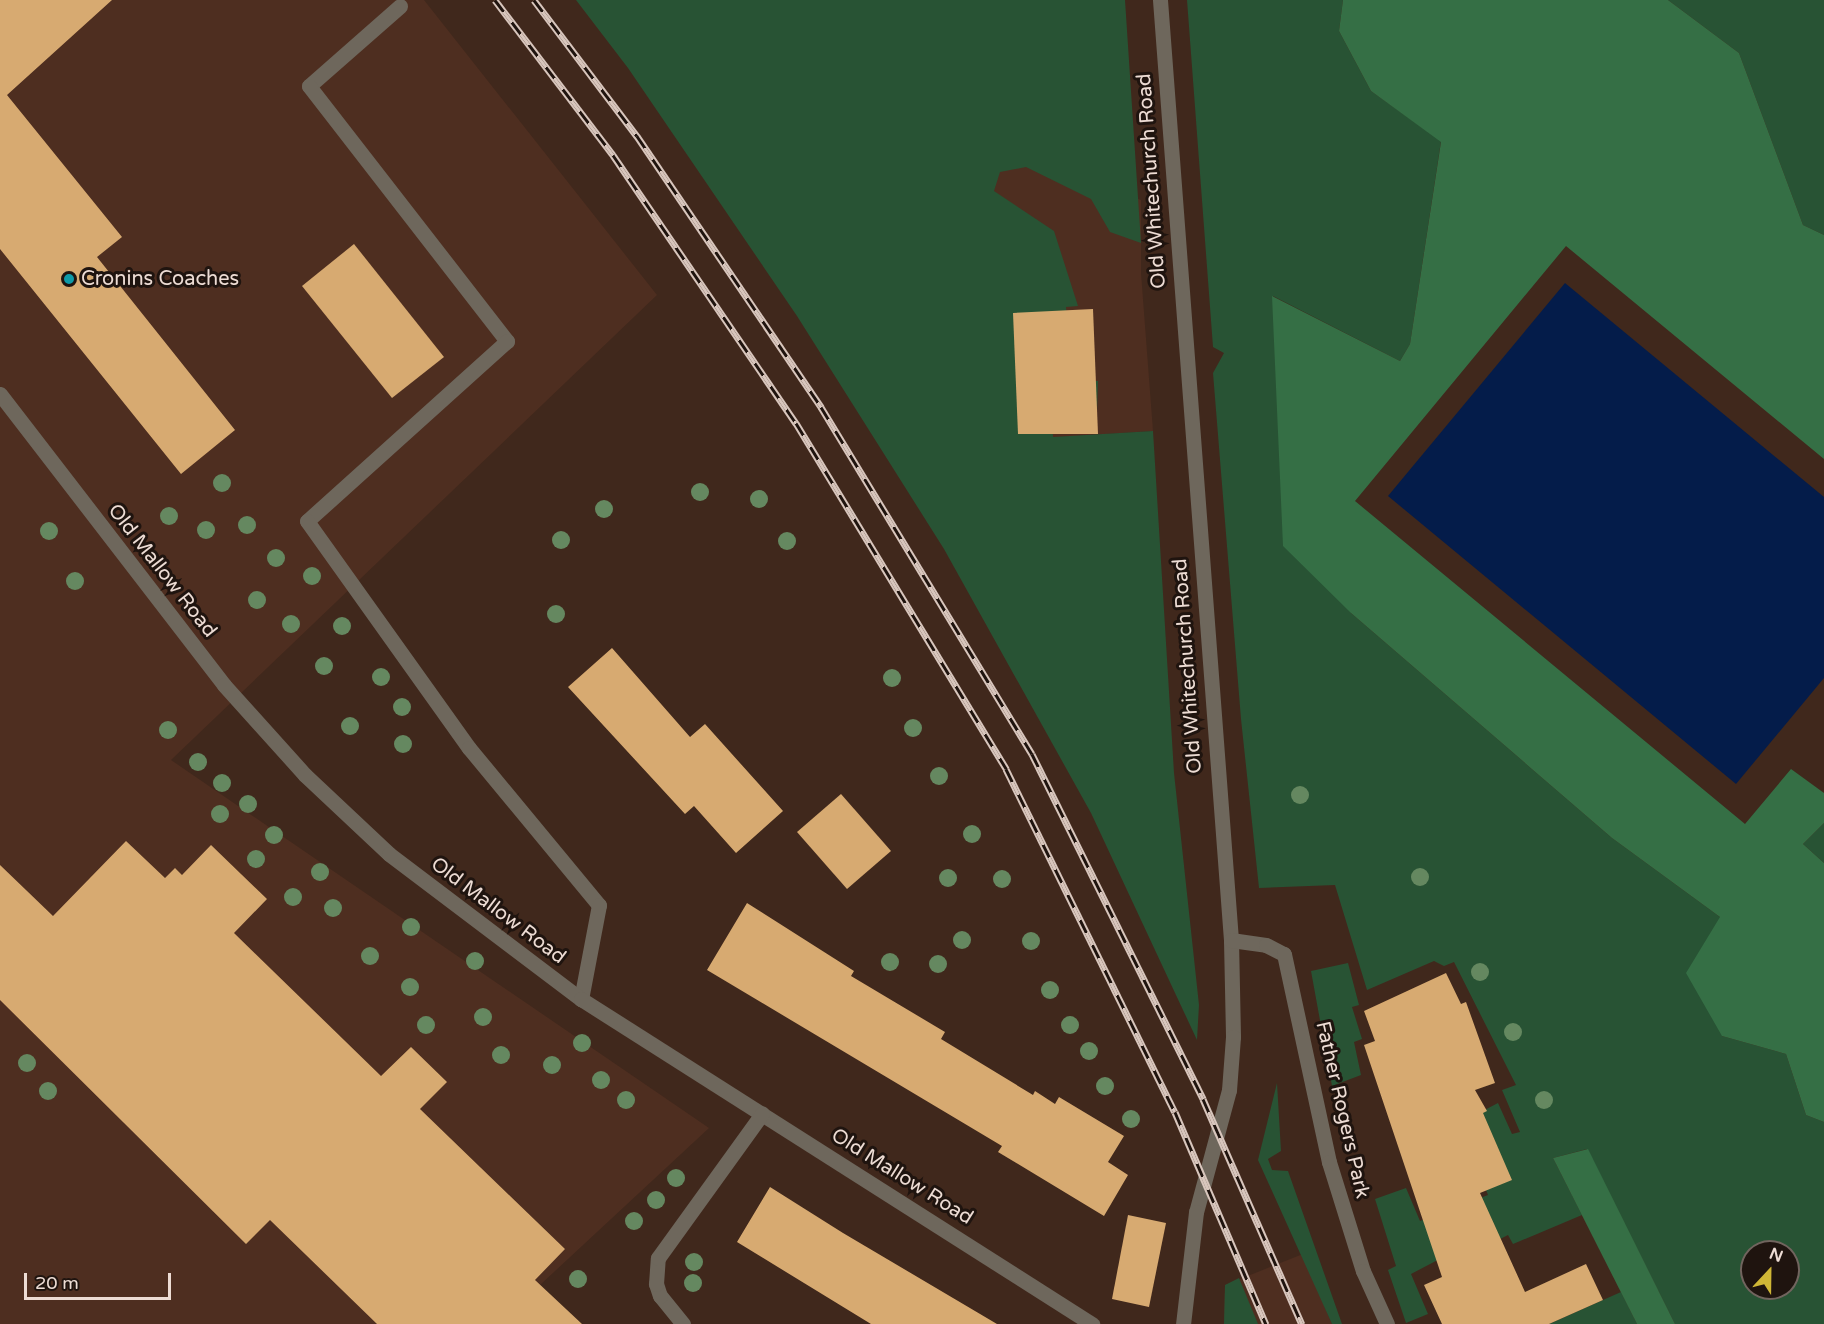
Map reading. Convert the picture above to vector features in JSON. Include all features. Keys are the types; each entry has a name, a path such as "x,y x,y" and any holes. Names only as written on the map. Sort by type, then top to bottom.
{"street":[{"name":"Old Whitechurch Road","path":"1160,0 1231,940 1233,1037 1228,1090 1196,1212 1183,1324"},
{"path":"400,6 309,86 507,341 307,521 469,748 599,905 581,999"},
{"name":"Old Mallow Road","path":"0,394 224,685 304,775 389,854 581,999 1092,1324"},
{"name":"Father Rogers Park","path":"1231,940 1266,945 1284,954 1329,1162 1363,1271 1387,1324"},
{"path":"683,1324 660,1296 656,1284 658,1258 762,1114"}],"shaded area":[{"path":"0,0 424,0 657,295 171,760 709,1128 498,1324 0,1324"},
{"path":"974,137 1141,200 1141,273 1153,431 997,441"},
{"path":"1303,1254 1332,1324 1224,1324 1225,1285"}],"green space":[{"path":"576,0 1125,0 1141,243 1110,232 1091,199 1026,167 1000,172 994,191 1054,231 1078,306 1066,307 1073,381 1098,381 1097,411 1052,412 1053,437 1153,431 1174,773 1199,1005 1197,1040 1091,813 944,549 797,316 628,68"},
{"path":"1187,0 1343,0 1339,31 1371,91 1441,141 1410,344 1400,361 1273,296 1351,613 1612,838 1720,917 1722,1036 1786,1054 1806,1115 1824,1122 1824,1324 1675,1324 1587,1149 1553,1158 1582,1215 1513,1244 1508,1235 1498,1240 1493,1231 1411,1274 1428,1314 1406,1323 1388,1270 1396,1266 1375,1199 1406,1188 1420,1221 1488,1195 1470,1149 1473,1116 1498,1103 1512,1134 1520,1132 1502,1090 1516,1085 1454,962 1444,966 1434,961 1367,990 1335,885 1259,888 1241,719 1213,373 1224,353 1213,347"},
{"path":"1343,0 1668,0 1739,53 1803,225 1824,235 1824,459 1566,246 1355,501 1745,824 1791,769 1824,793 1824,823 1803,844 1824,863 1824,1122 1806,1115 1786,1054 1722,1036 1686,973 1720,917 1612,838 1351,613 1283,546 1272,296 1400,361 1410,344 1441,142 1371,91 1339,31"},
{"path":"1668,0 1824,0 1824,235 1803,225 1739,53"},
{"path":"1824,823 1824,863 1803,844"},
{"path":"1348,963 1359,1005 1352,1007 1362,1039 1354,1042 1361,1075 1332,1086 1311,971"},
{"path":"1277,1083 1281,1151 1268,1159 1272,1170 1288,1171 1342,1324 1332,1324 1258,1160"},
{"path":"1588,1149 1675,1324 1637,1324 1553,1158"},
{"path":"1239,1278 1258,1324 1224,1324 1225,1285"},
{"path":"1621,1292 1637,1324 1549,1324"}],"water":[{"path":"1565,283 1824,497 1824,678 1736,784 1388,496"}],"building":[{"name":"Cronins Coaches","path":"0,0 112,0 7,95 122,237 97,257 235,430 181,474 0,249"},
{"path":"354,244 444,357 392,398 302,286"},
{"path":"1093,309 1098,434 1018,434 1013,313"},
{"path":"612,648 690,737 705,724 783,811 736,853 694,806 685,814 568,687"},
{"path":"841,794 891,851 847,889 797,832"},
{"path":"126,841 165,878 175,868 182,875 211,845 267,899 234,933 381,1076 411,1047 447,1082 420,1109 565,1249 535,1280 582,1324 377,1324 270,1220 246,1244 0,1000 0,865 53,916"},
{"path":"747,903 854,971 851,976 945,1032 941,1039 1033,1095 1035,1091 1055,1104 1059,1097 1124,1136 1108,1162 1128,1175 1104,1216 998,1152 1002,1146 707,970"},
{"path":"1446,973 1461,1004 1466,1002 1495,1083 1475,1090 1487,1111 1483,1113 1512,1180 1480,1193 1525,1292 1586,1264 1603,1300 1549,1324 1442,1324 1424,1285 1442,1277 1364,1045 1375,1041 1364,1011"},
{"path":"770,1187 997,1324 871,1324 737,1242"},
{"path":"1128,1215 1166,1223 1149,1307 1112,1299"}],"railway":[{"path":"495,0 613,155 796,423 1006,769 1175,1112 1266,1324"},
{"path":"534,0 637,136 821,407 1032,754 1203,1099 1302,1324"}],"place":[{"name":"Cronins Coaches","path":"69,279"}]}
